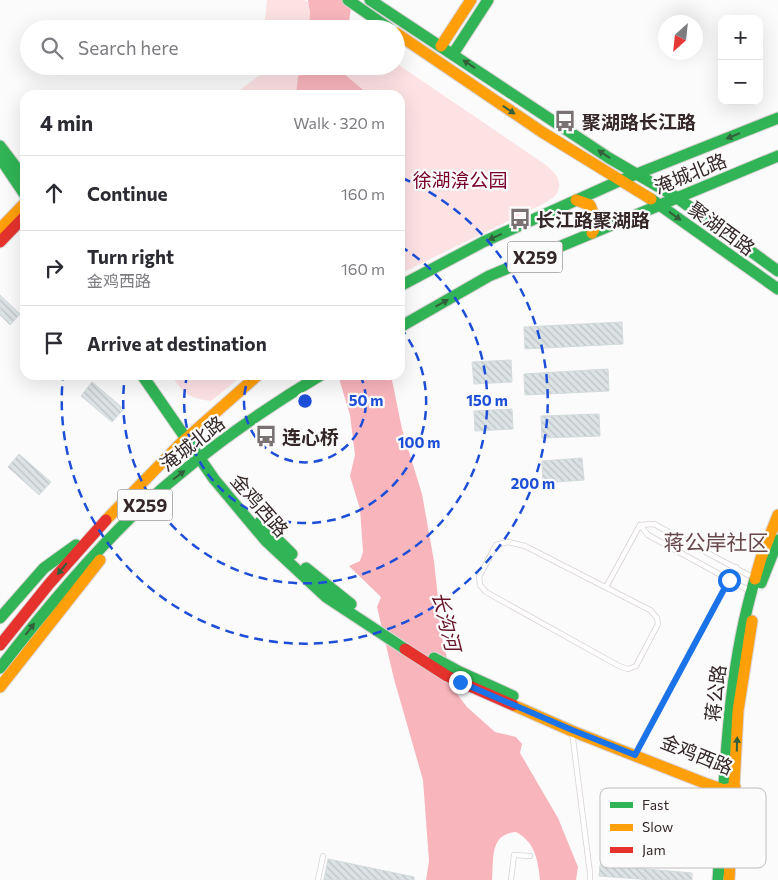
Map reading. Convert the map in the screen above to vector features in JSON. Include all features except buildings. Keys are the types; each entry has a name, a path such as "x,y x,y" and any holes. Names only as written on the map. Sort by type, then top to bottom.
{"main road":[{"path":"348,0 377,20"},
{"name":"聚湖西路","path":"370,0 401,20"},
{"path":"441,46 471,0"},
{"path":"453,54 488,0"},
{"name":"聚湖西路","path":"405,23 609,158 676,198 778,271"},
{"name":"聚湖西路","path":"405,39 542,132 659,204 778,289"},
{"name":"淹城北路","path":"405,283 483,242 576,200 636,174 778,118"},
{"path":"0,146 20,172"},
{"name":"淹城北路","path":"405,323 490,276 778,156"},
{"path":"0,158 20,188"},
{"path":"576,200 590,204 597,223 592,233"},
{"path":"0,229 20,208"},
{"path":"0,242 20,221"},
{"name":"金鸡西路","path":"146,380 188,435 214,478 266,542 326,597 438,660 460,677 572,730 728,786"},
{"name":"金鸡西路","path":"155,380 188,435"},
{"name":"淹城北路","path":"0,645 92,533 188,435 252,380"},
{"name":"淹城北路","path":"0,668 74,576 124,524 172,480 230,435 287,395 312,380"},
{"name":"蒋公路","path":"728,786 755,586 778,515"},
{"path":"0,687 88,577 124,524"},
{"path":"0,618 44,568 92,533"},
{"name":"蒋公路","path":"755,586 778,540"},
{"name":"金鸡西路","path":"460,677 572,722 636,752"}],"lane":[{"path":"640,525 654,524 736,567 755,586"},
{"path":"640,525 648,535 729,580 755,586"},
{"path":"606,587 640,525"},
{"path":"508,542 525,546 606,587 650,610 657,618 658,624 636,666 628,669 619,666 486,592 480,585 479,577 496,545 508,542"},
{"path":"636,752 736,567"},
{"path":"572,730 590,880"},
{"path":"512,880 514,855 530,856"},
{"path":"318,880 322,856"}],"green space":[{"path":"267,0 305,0 334,20 265,20"},
{"name":"徐湖渰公园","path":"405,69 552,170 558,178 559,188 556,194 545,203 405,272 405,90 240,90 260,75 405,75"},
{"path":"175,380 237,380 211,401 187,394"}],"shaded area":[{"path":"308,0 352,0 349,20 310,20"},
{"path":"299,75 345,75 363,90 297,90"},
{"path":"340,380 392,380 402,429 422,494 434,561 443,644 458,695 467,707 495,732 516,737 522,744 520,753 558,818 578,867 576,880 540,880 537,859 531,846 516,832 501,837 497,843 493,856 492,880 426,880 429,861 423,780 394,679 377,607 381,597 349,566 360,561 363,552 360,509 350,476 355,455 350,415"}],"traffic: fast":[{"path":"348,0 377,20"},
{"path":"370,0 400,20"},
{"path":"453,54 488,0"},
{"path":"405,23 609,158 676,197 778,271"},
{"path":"405,283 483,242 619,181 778,118"},
{"path":"0,146 20,172"},
{"path":"405,324 489,276 778,156"},
{"path":"0,158 20,188"},
{"path":"651,199 778,289"},
{"path":"145,380 214,479 266,541 326,597 405,649"},
{"path":"0,668 47,609 132,516 199,458 271,406 313,380"},
{"path":"260,522 292,554"},
{"path":"761,583 778,540"},
{"path":"0,618 44,568 76,545"},
{"path":"306,568 351,604"},
{"path":"724,788 732,690 745,616 755,579"},
{"path":"434,658 513,696"},
{"path":"718,880 719,868"}],"traffic: slow":[{"path":"441,46 471,0"},
{"path":"405,39 542,132 651,199"},
{"path":"576,200 590,205 597,223 592,233"},
{"path":"0,229 20,208"},
{"path":"106,520 181,443 252,380"},
{"path":"755,579 778,515"},
{"path":"0,687 100,560"},
{"path":"734,788 738,711 752,621"},
{"path":"513,705 572,731 718,788"},
{"path":"729,880 730,868"}],"traffic: jam":[{"path":"0,242 20,221"},
{"path":"0,645 49,584 106,520"},
{"path":"405,649 447,676 513,705"}],"place":[{"name":"聚湖路长江路","path":"565,121"},
{"name":"长江路聚湖路","path":"520,219"},
{"name":"连心桥","path":"266,436"}],"district":[{"name":"蒋公岸社区","path":"716,541"}],"route":[{"path":"460,682 635,755 729,580"}],"water label":[{"name":"长沟河","path":"447,621"}]}
